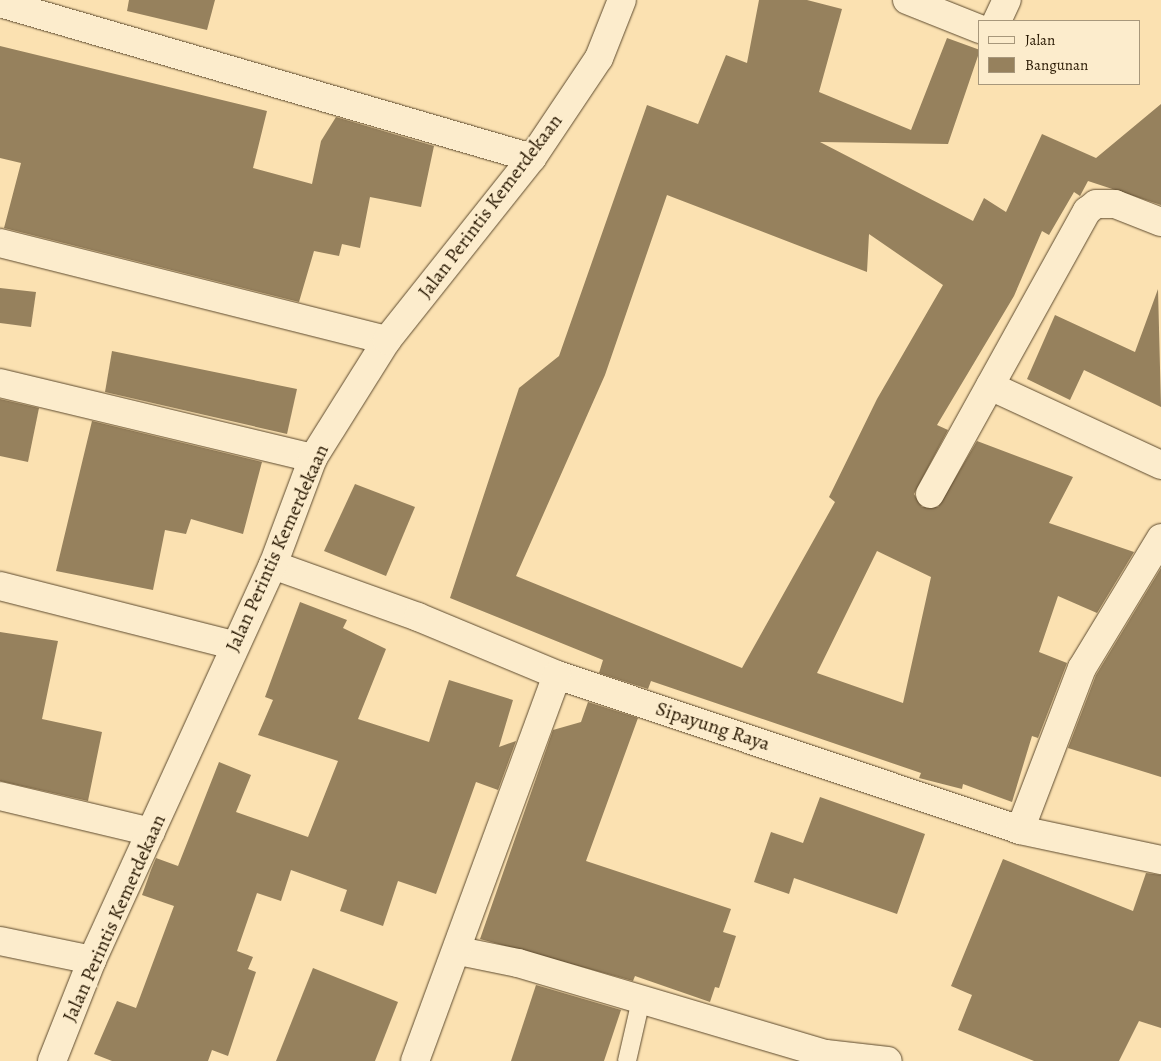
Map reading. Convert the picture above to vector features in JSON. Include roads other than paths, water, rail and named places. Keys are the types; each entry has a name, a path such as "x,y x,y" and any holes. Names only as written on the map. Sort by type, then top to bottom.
{"street":[{"name":"Jalan Perintis Kemerdekaan","path":"52,1061 92,960 234,646 273,565 313,458 387,340 532,158 599,58 622,0"},
{"path":"907,0 978,28"},
{"path":"997,20 1007,0"},
{"path":"0,3 532,158"},
{"path":"930,494 1087,211 1096,204 1115,204 1161,222"},
{"path":"0,243 387,340"},
{"path":"0,383 313,458"},
{"path":"990,386 1161,465"},
{"path":"1020,830 1082,668 1161,538"},
{"name":"Sipayung Raya","path":"273,565 418,617 557,675 1020,830 1161,860"},
{"path":"0,586 234,646"},
{"path":"415,1061 459,951 557,675"},
{"path":"0,796 151,832"},
{"path":"0,941 92,960"},
{"path":"459,951 527,965 825,1057 887,1061"}],"lane":[{"path":"627,1061 641,1000"}]}
